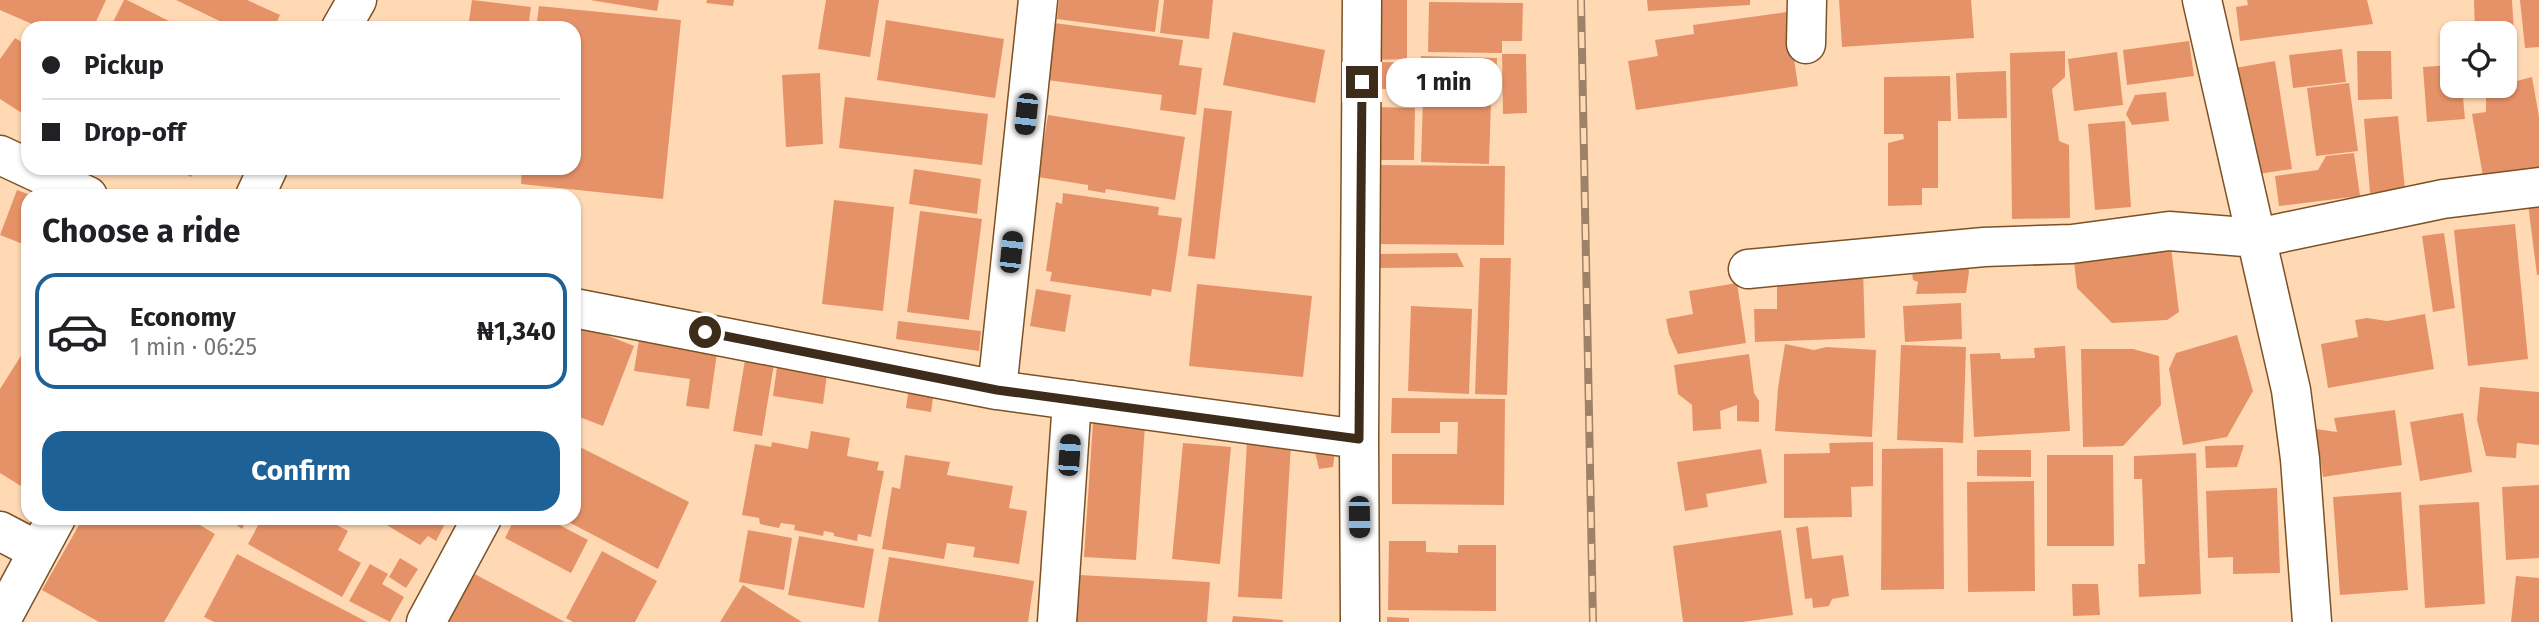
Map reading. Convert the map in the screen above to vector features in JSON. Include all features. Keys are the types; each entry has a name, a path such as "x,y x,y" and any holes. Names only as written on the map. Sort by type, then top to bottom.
{"street":[{"path":"345,21 357,0"},
{"path":"997,390 1038,0"},
{"path":"1360,622 1362,0"},
{"path":"1806,44 1807,0"},
{"path":"2202,0 2291,390 2300,459 2312,622"},
{"path":"0,155 21,165"},
{"path":"43,175 73,189"},
{"path":"1748,269 1984,247 2072,244 2169,231 2257,238 2443,199 2539,187"},
{"path":"581,316 778,345 997,390 1359,439"},
{"path":"1057,622 1072,400"},
{"path":"0,622 52,525"},
{"path":"426,622 478,525"},
{"path":"0,531 38,551"}],"building":[{"path":"0,0 106,0 96,21 25,21 0,10"},
{"path":"124,0 127,0 169,21 114,21"},
{"path":"176,0 247,0 280,15 277,21 220,21"},
{"path":"472,0 531,7 529,21 469,21"},
{"path":"590,0 659,0 657,11"},
{"path":"707,0 734,0 733,6 706,3"},
{"path":"826,0 879,0 870,57 818,49"},
{"path":"1059,0 1159,0 1155,32 1057,19"},
{"path":"1164,0 1213,0 1209,39 1160,33"},
{"path":"1374,0 1407,0 1407,59 1374,60"},
{"path":"1647,0 1750,0 1750,5 1648,11"},
{"path":"1839,0 1971,0 1974,38 1842,47"},
{"path":"2247,0 2367,0 2373,24 2240,41 2236,7 2248,5"},
{"path":"2474,0 2512,0 2513,21 2475,21"},
{"path":"2520,0 2539,0 2539,47 2525,48"},
{"path":"1429,2 1523,3 1522,41 1502,41 1502,53 1428,52"},
{"path":"539,6 681,20 663,199 521,184 522,175 581,175 581,21 537,21"},
{"path":"1787,12 1798,86 1636,110 1628,61 1658,56 1655,40 1694,34 1693,25"},
{"path":"886,20 1004,39 995,98 877,80"},
{"path":"1054,23 1183,40 1179,65 1202,68 1196,115 1160,110 1162,95 1047,80"},
{"path":"1233,32 1325,50 1315,103 1223,85"},
{"path":"15,38 21,42 21,112 0,99 0,59"},
{"path":"2189,41 2194,76 2127,85 2123,50"},
{"path":"2342,49 2346,82 2293,88 2289,55"},
{"path":"2065,51 2065,77 2052,89 2059,141 2069,145 2070,218 2012,219 2010,53"},
{"path":"2357,51 2391,51 2392,99 2358,100"},
{"path":"2117,52 2123,105 2074,111 2068,59"},
{"path":"1502,54 1526,54 1527,113 1503,114"},
{"path":"1421,56 1497,58 1496,92 1381,89 1382,62 1421,63"},
{"path":"2275,61 2292,169 2252,175 2235,68"},
{"path":"2440,66 2440,98 2463,98 2465,119 2427,122 2423,67"},
{"path":"2006,71 2007,118 1958,119 1956,73"},
{"path":"820,73 823,144 786,147 782,75"},
{"path":"1950,76 1951,121 1938,121 1938,188 1922,188 1922,205 1888,206 1888,143 1904,139 1903,134 1884,134 1884,77"},
{"path":"2532,77 2539,117 2539,173 2484,182 2472,114 2486,112 2486,98 2517,98 2517,81"},
{"path":"2349,83 2358,151 2316,156 2307,88"},
{"path":"2166,92 2169,121 2132,125 2126,114 2135,95"},
{"path":"845,97 988,114 982,165 839,148"},
{"path":"1423,99 1491,101 1489,164 1421,162"},
{"path":"1375,107 1415,108 1414,160 1374,160"},
{"path":"1204,108 1232,111 1215,259 1188,256"},
{"path":"1048,115 1185,137 1175,200 1106,189 1105,193 1088,190 1088,185 1038,177"},
{"path":"2398,116 2405,190 2370,193 2364,119"},
{"path":"2125,121 2131,207 2095,210 2088,124"},
{"path":"2354,153 2360,196 2279,206 2275,176 2318,170 2326,156"},
{"path":"1372,165 1505,166 1504,245 1371,244"},
{"path":"914,169 981,179 977,214 909,204"},
{"path":"17,190 21,192 21,243 0,235"},
{"path":"1063,193 1159,207 1158,215 1182,218 1171,292 1152,289 1151,296 1050,281 1052,272 1046,271 1056,202 1062,204"},
{"path":"834,200 894,207 883,311 822,304"},
{"path":"2539,203 2539,275 2537,275 2528,204"},
{"path":"920,211 982,219 969,320 907,312"},
{"path":"2515,224 2528,359 2468,366 2454,230"},
{"path":"2169,231 2179,312 2167,320 2112,323 2077,288 2072,244"},
{"path":"2444,233 2455,308 2433,312 2422,236"},
{"path":"1966,250 1969,272 1966,293 1916,294 1918,282 1913,280 1910,258"},
{"path":"1457,253 1464,267 1380,268 1380,254"},
{"path":"1480,258 1511,258 1507,395 1475,394"},
{"path":"1863,267 1865,338 1755,342 1754,309 1777,309 1777,283 1823,282 1829,268"},
{"path":"1737,283 1746,343 1678,354 1666,319 1693,314 1689,291"},
{"path":"1197,284 1312,296 1303,377 1189,366"},
{"path":"1036,289 1071,295 1065,332 1030,326"},
{"path":"1961,303 1962,339 1905,342 1903,306"},
{"path":"1411,306 1472,309 1469,394 1408,391"},
{"path":"2425,314 2434,369 2328,388 2321,344 2358,337 2355,320 2367,318 2387,321"},
{"path":"898,321 981,331 979,351 896,339"},
{"path":"581,325 634,346 603,426 581,418"},
{"path":"640,334 718,346 709,409 686,406 690,379 634,371"},
{"path":"2237,335 2253,391 2227,437 2183,445 2169,369 2176,353"},
{"path":"1785,344 1814,350 1826,347 1876,350 1872,437 1775,431"},
{"path":"1901,345 1966,347 1963,443 1897,440"},
{"path":"2065,346 2070,431 1974,437 1970,354 2000,353 2001,359 2035,358 2034,348"},
{"path":"2081,349 2133,349 2159,356 2161,405 2123,446 2083,447"},
{"path":"746,354 775,358 762,436 733,431"},
{"path":"1749,354 1754,393 1759,401 1759,422 1737,421 1737,405 1720,411 1721,429 1693,431 1692,405 1678,394 1674,365"},
{"path":"21,356 21,486 0,473 0,389"},
{"path":"777,367 827,374 823,404 773,396"},
{"path":"909,387 934,391 931,412 906,408"},
{"path":"2480,387 2539,392 2539,445 2517,443 2516,458 2486,456 2477,420"},
{"path":"1392,398 1505,399 1504,505 1392,504 1392,454 1457,454 1458,422 1440,422 1440,433 1391,433"},
{"path":"2395,410 2402,465 2323,477 2316,429 2337,432 2334,418"},
{"path":"2463,413 2472,472 2420,481 2410,422"},
{"path":"1093,422 1145,425 1136,560 1084,557"},
{"path":"811,431 850,438 847,456 879,462 877,470 884,471 871,537 858,534 857,541 824,531 823,536 794,530 795,525 781,523 779,528 760,524 759,518 742,515 755,444 771,447 772,442 808,449"},
{"path":"1247,441 1291,443 1282,599 1238,597"},
{"path":"1873,442 1873,486 1851,487 1852,517 1784,518 1784,454 1830,453 1829,443"},
{"path":"1183,443 1231,447 1220,564 1172,559"},
{"path":"2244,445 2237,467 2206,468 2205,446"},
{"path":"581,448 689,502 658,569 574,525 581,525"},
{"path":"1314,448 1335,450 1333,467 1319,469"},
{"path":"1943,448 1944,589 1881,590 1882,449"},
{"path":"1761,449 1767,483 1706,494 1708,507 1685,511 1677,462"},
{"path":"1977,450 2031,450 2031,477 1977,476"},
{"path":"2196,453 2201,594 2139,597 2138,564 2145,564 2142,479 2134,479 2134,456"},
{"path":"905,455 950,462 947,475 1013,486 1009,508 1027,511 1019,564 973,557 975,547 947,543 944,559 882,549 892,487 900,489"},
{"path":"2047,455 2113,455 2114,546 2047,546"},
{"path":"2034,481 2035,591 1968,592 1967,482"},
{"path":"2539,485 2539,558 2506,560 2502,487"},
{"path":"2277,488 2280,573 2233,574 2233,557 2208,558 2206,491"},
{"path":"2401,492 2408,590 2340,595 2333,497"},
{"path":"2479,502 2485,604 2425,608 2419,505"},
{"path":"79,525 200,525 215,534 164,622 99,622 42,590"},
{"path":"258,525 337,525 348,531 338,550 361,563 342,597 248,544"},
{"path":"387,525 444,525 436,541 428,536 420,545"},
{"path":"512,525 559,525 588,540 571,573 505,538"},
{"path":"1808,526 1812,559 1843,555 1849,596 1832,599 1829,606 1813,608 1812,598 1805,599 1796,528"},
{"path":"748,530 792,538 784,590 739,582"},
{"path":"1781,530 1793,615 1743,622 1683,622 1673,546"},
{"path":"799,536 874,549 864,608 788,595"},
{"path":"1389,541 1426,541 1426,552 1458,553 1458,545 1496,545 1496,611 1388,610"},
{"path":"602,551 657,581 635,622 573,622 566,618"},
{"path":"237,554 367,622 214,622 204,617"},
{"path":"889,557 1034,581 1028,622 878,622"},
{"path":"400,558 418,569 406,588 389,577"},
{"path":"370,564 388,574 382,584 404,597 390,622 349,601"},
{"path":"469,571 565,622 442,622"},
{"path":"1079,575 1210,582 1207,622 1076,622"},
{"path":"2516,576 2539,578 2539,622 2511,622"},
{"path":"2072,584 2098,584 2100,615 2073,616"},
{"path":"743,585 802,622 720,622"},
{"path":"1233,616 1283,620 1283,622 1232,622"},
{"path":"1387,617 1409,618 1409,622 1387,622"}],"railway":[{"path":"1581,0 1593,622"}],"route":[{"path":"705,332 997,390 1359,439 1362,82"}]}
